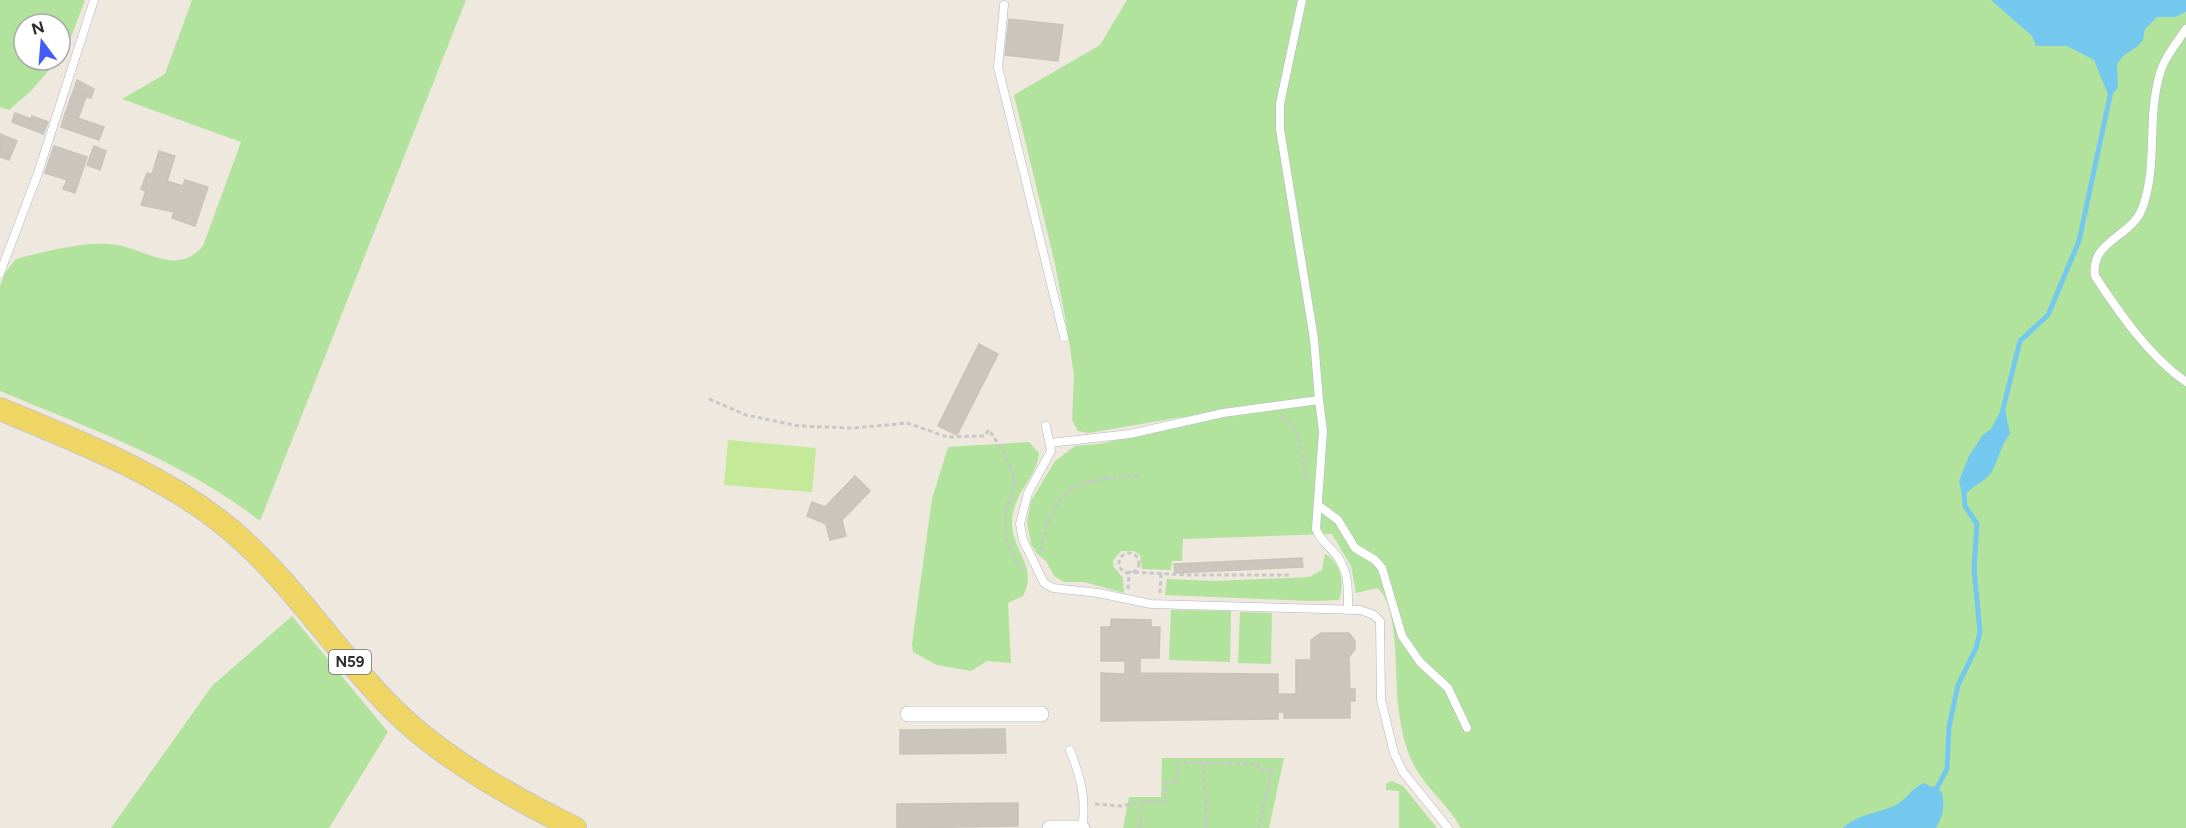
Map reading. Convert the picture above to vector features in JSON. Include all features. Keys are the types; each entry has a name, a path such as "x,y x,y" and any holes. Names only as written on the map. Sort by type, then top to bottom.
{"main road":[{"name":"N59","path":"0,409 87,447 168,488 230,529 284,583 389,705 472,771 575,828"}],"street":[{"path":"908,714 1041,714"},
{"path":"1050,828 1082,828"}],"lane":[{"path":"0,273 37,176 94,0"},
{"path":"1302,0 1280,105 1280,129 1314,339 1323,431 1316,529 1320,540 1339,559 1345,572 1348,610"},
{"path":"1004,5 998,67 1064,337"},
{"path":"2186,29 2159,75 2152,116 2151,164 2142,208 2136,220 2099,252 2094,268 2095,276 2126,320 2170,371 2186,382"},
{"path":"1050,443 1130,434 1223,413 1319,400"},
{"path":"1047,426 1051,451 1028,493 1020,524 1023,540 1044,583 1053,588 1098,592 1126,600 1160,604 1360,610 1374,615 1380,621 1381,700 1394,753 1403,772 1448,828"},
{"path":"1318,505 1338,520 1355,548 1375,560 1382,568 1402,636 1420,662 1448,688 1467,728"},
{"path":"1070,750 1082,781 1085,804 1082,828"}],"path":[{"path":"710,399 746,415 798,426 854,428 907,423 947,437 984,436 989,430 1005,457 1014,480 1005,520 1009,545 1020,566 1025,570 1038,570 1044,534 1059,498 1071,489 1091,481 1138,476"},
{"path":"1269,408 1292,423 1298,431 1309,491 1313,501 1318,505"},
{"path":"1129,572 1135,570 1138,564 1135,555 1129,553 1121,557 1119,563 1123,571 1129,572 1161,574 1289,574"},
{"path":"1126,600 1129,572"},
{"path":"1160,604 1161,574"},
{"path":"1085,804 1121,806 1142,802 1165,802 1166,782 1177,782 1178,762 1258,764 1259,770 1272,770 1259,828"},
{"path":"1204,763 1206,828"},
{"path":"1140,828 1142,802"}],"green space":[{"path":"0,0 85,0 72,34 72,12 12,12 12,72 48,72 31,91 9,110 0,107"},
{"path":"192,0 466,0 260,521 230,499 167,463 0,391 0,286 5,273 16,259 62,248 108,244 158,258 181,260 203,246 241,142 122,99 165,74"},
{"path":"1127,0 2186,0 2186,828 1461,828 1421,777 1406,746 1399,711 1393,624 1384,596 1377,588 1356,593 1351,566 1332,534 1183,539 1182,561 1172,561 1171,570 1142,569 1140,555 1134,551 1121,551 1113,561 1114,567 1123,578 1124,593 1084,582 1064,582 1054,576 1046,561 1037,554 1031,544 1027,522 1031,501 1055,461 1075,446 1099,444 1182,426 1182,417 1089,433 1078,431 1072,420 1074,376 1067,328 1055,264 1014,95 1100,45"},
{"path":"728,440 816,448 812,492 724,485"},
{"path":"1029,442 1039,453 1034,471 1020,495 1013,514 1014,535 1028,577 1023,596 1008,603 1011,663 987,661 971,671 937,665 913,652 912,643 932,499 948,447"},
{"path":"1325,554 1335,562 1340,574 1342,587 1339,600 1310,601 1165,595 1167,579 1215,581 1309,577 1322,570"},
{"path":"1171,610 1231,611 1230,662 1169,660"},
{"path":"1240,612 1272,613 1271,664 1238,663"},
{"path":"292,616 388,732 329,828 111,828 212,686"},
{"path":"1162,758 1284,758 1269,828 1123,828 1129,797 1161,797"},
{"path":"1391,781 1403,786 1437,828 1399,828 1399,791 1386,790 1386,784"}],"water":[{"path":"1991,0 2186,0 2186,12 2175,17 2157,17 2145,29 2143,40 2123,56 2117,64 2118,88 2109,97 2094,60 2067,46 2036,46 2032,36"},
{"path":"2004,404 2010,434 1991,473 1963,499 1959,481 1969,456 1982,436 1991,429"},
{"path":"1924,783 1941,791 1943,796 1943,810 1936,828 1843,828 1856,819 1899,803"}],"building":[{"path":"1009,19 1063,25 1058,61 1005,55"},
{"path":"77,80 94,89 91,98 73,92"},
{"path":"73,92 86,97 78,119 65,114"},
{"path":"15,113 31,119 28,128 12,122"},
{"path":"65,114 104,127 99,140 61,127"},
{"path":"32,116 48,122 43,134 28,128"},
{"path":"0,134 17,141 9,160 0,157"},
{"path":"54,146 87,157 75,193 63,189 67,180 45,173"},
{"path":"94,146 106,151 100,170 87,165"},
{"path":"159,151 175,156 167,181 183,186 185,180 208,187 195,226 172,218 174,212 141,205 146,191 141,189 147,173 152,174"},
{"path":"979,344 998,354 957,435 938,426"},
{"path":"855,476 870,491 842,520 846,536 830,540 826,524 807,516 812,502 825,507"},
{"path":"1302,558 1303,567 1175,573 1174,564"},
{"path":"1111,619 1151,620 1151,627 1160,627 1159,658 1140,658 1140,673 1278,674 1278,694 1296,694 1296,660 1311,660 1311,640 1321,633 1349,633 1355,641 1355,649 1349,657 1350,689 1355,689 1355,701 1350,701 1350,718 1284,718 1284,712 1278,712 1278,719 1101,721 1101,673 1125,674 1125,661 1101,661 1101,627 1111,627"},
{"path":"1005,729 1006,753 900,754 900,730"},
{"path":"1018,803 1018,826 897,828 897,804"}],"waterway":[{"path":"2003,409 2020,341 2048,315 2079,241 2111,91"},
{"path":"1932,791 1937,788 1947,769 1949,727 1958,685 1976,648 1980,632 1974,569 1977,524 1965,506 1964,493"}]}
